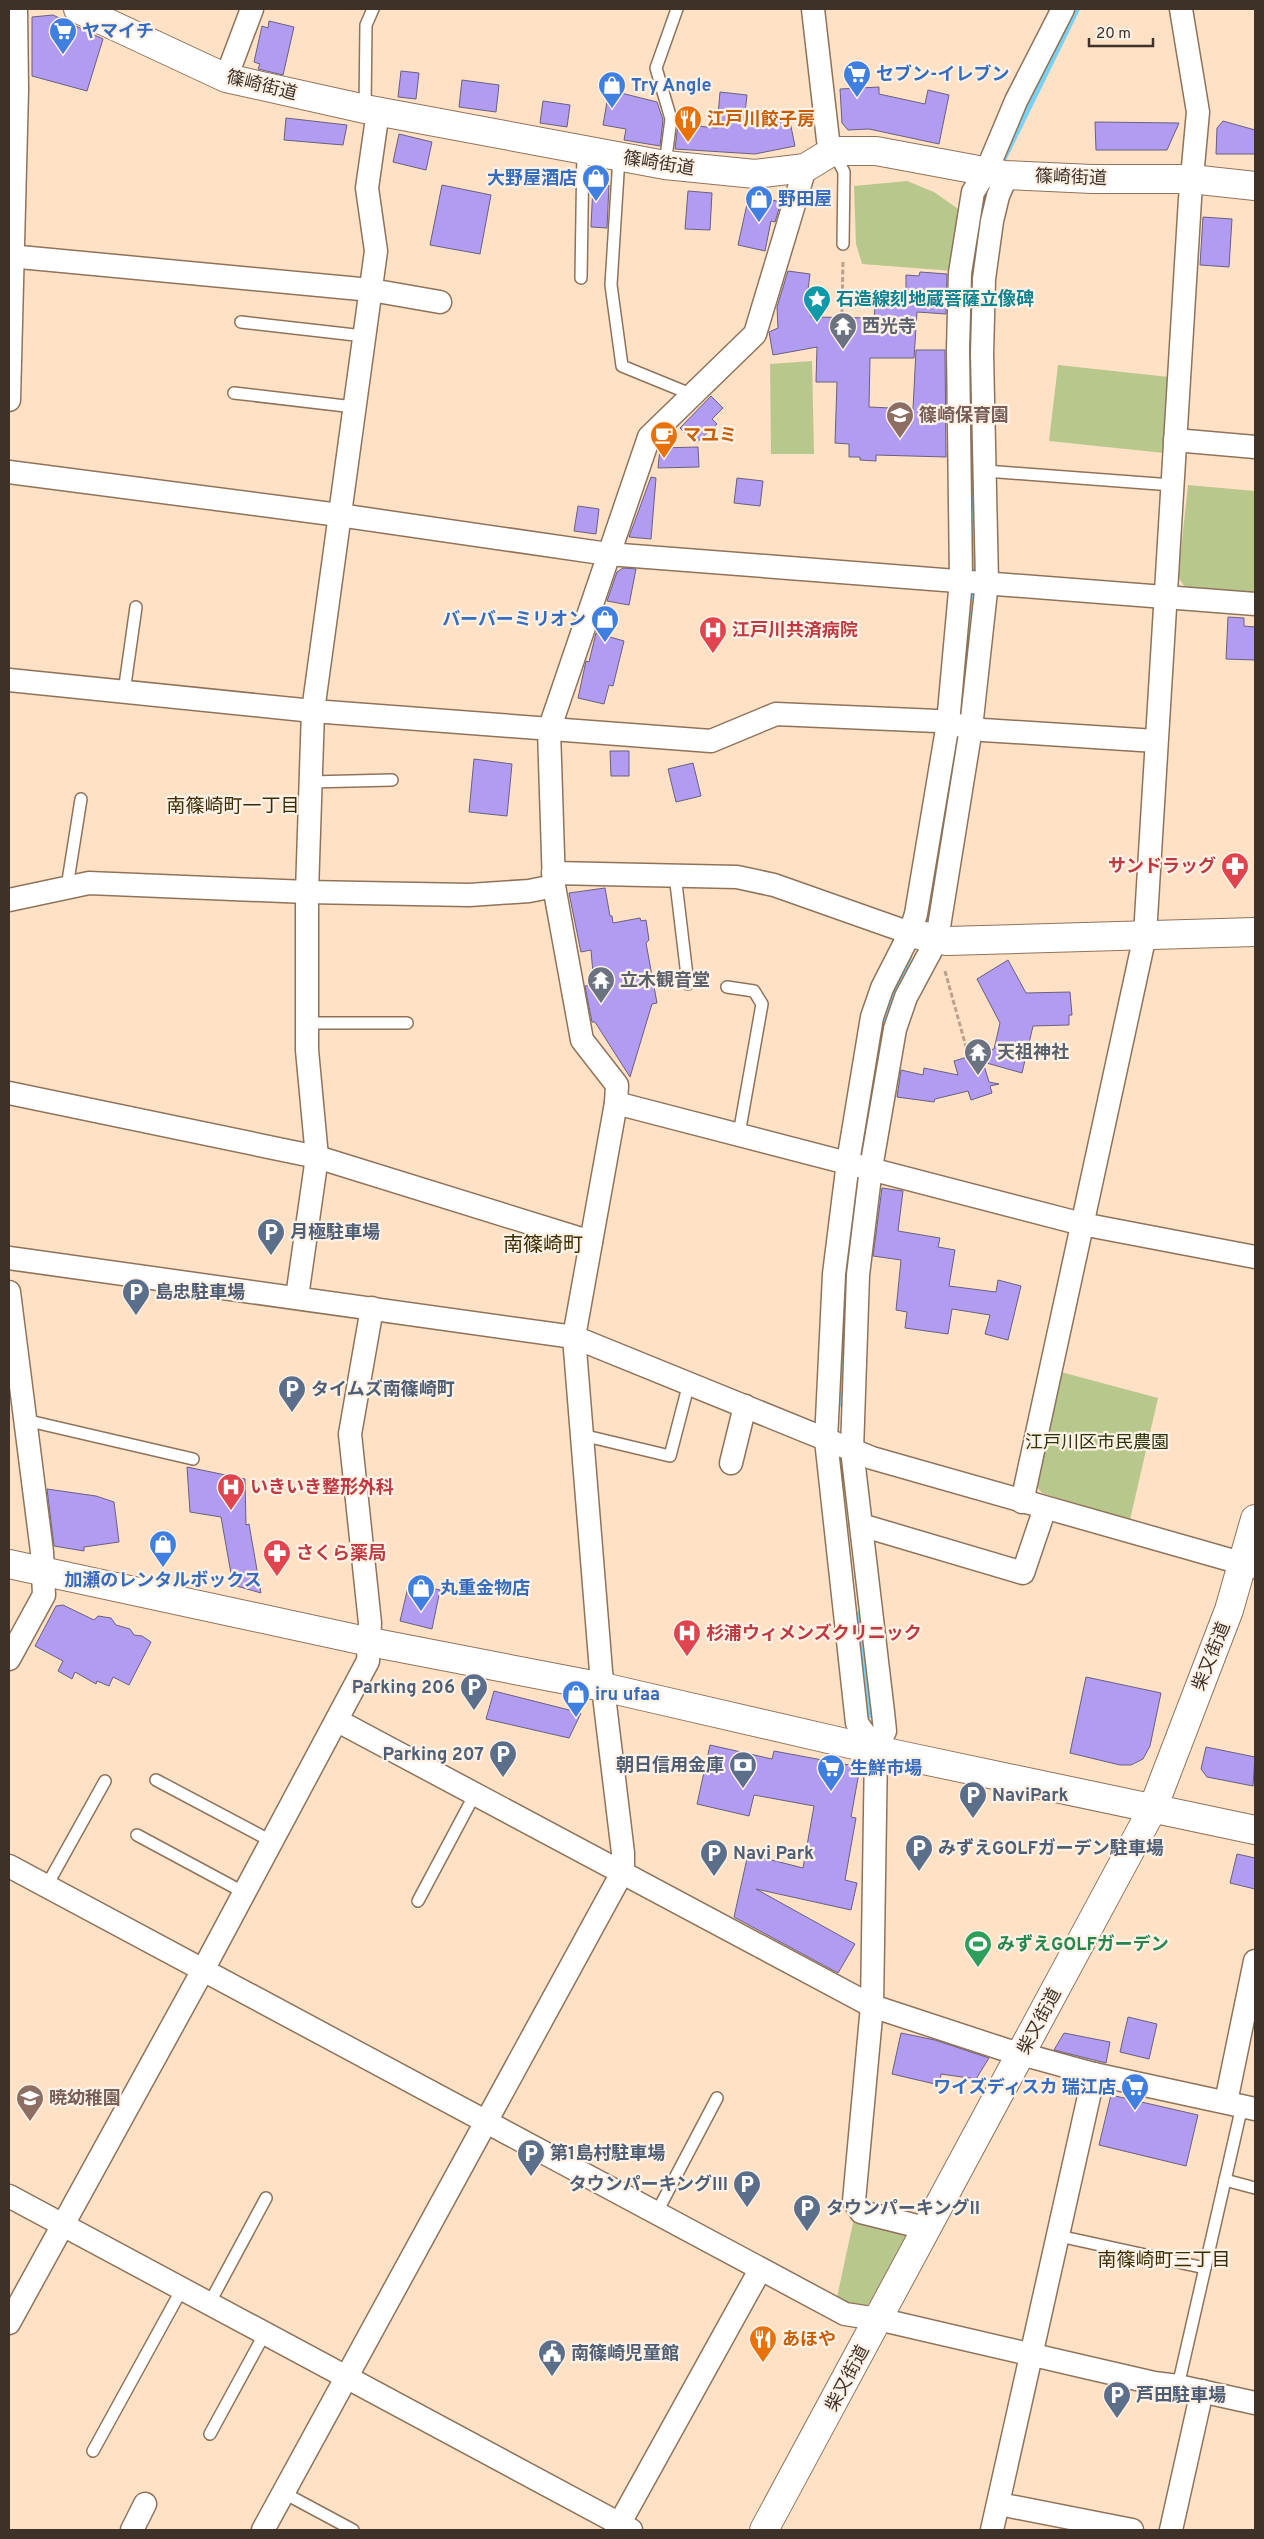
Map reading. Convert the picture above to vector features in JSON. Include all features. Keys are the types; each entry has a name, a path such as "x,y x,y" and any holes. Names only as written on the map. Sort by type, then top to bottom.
{"street":[{"path":"9,400 13,90 16,9"},
{"name":"篠崎街道","path":"78,9 226,78 371,110 665,165 755,174 805,168 833,152 876,151 998,173 1092,179 1191,179 1255,186"},
{"path":"226,78 252,9"},
{"path":"813,9 828,140 833,152"},
{"path":"926,2228 861,2212 854,2201 872,2006 876,1750 885,1731 852,1450 858,1275 871,1168 895,1029 906,998 921,936 959,725 986,471 982,354 984,278 996,204 998,173 1016,101 1063,9"},
{"path":"1022,1502 1145,935 1191,179 1198,112 1180,9"},
{"path":"297,1297 317,1157 307,1050 310,782 314,712 376,251 367,188 371,110"},
{"path":"263,2530 623,1871 623,1853 603,1688 574,1338 616,1103 617,1085 582,1040 554,879 549,730 649,437 754,334 805,168"},
{"path":"974,581 958,348 960,273 973,192 998,173"},
{"path":"11,256 371,290 440,302"},
{"path":"1175,440 1255,447"},
{"path":"9,472 339,515 608,554 1255,604"},
{"path":"9,680 314,712 711,741 776,714 959,725 1156,741"},
{"path":"9,900 89,882 308,892 469,895 528,891 554,879 675,875 737,878 774,885 921,936 947,941 1255,932"},
{"path":"876,1750 858,1723 826,1440 834,1274 848,1162 872,1017 882,988 921,936"},
{"path":"9,1093 317,1157 591,1242"},
{"path":"616,1103 1082,1224 1255,1257"},
{"path":"9,1258 297,1297 574,1338 852,1450 1022,1502 1249,1566"},
{"path":"9,1292 44,1572 44,1595 9,1659"},
{"path":"9,2323 203,1970 243,1892 338,1721 368,1661 370,1642 350,1434 372,1308"},
{"path":"731,1462 745,1406"},
{"path":"861,1525 1023,1573 1045,1508"},
{"name":"柴又街道","path":"764,2530 1153,1808 1249,1566 1255,1519"},
{"path":"9,1564 370,1642 603,1688 876,1750 1255,1830"},
{"path":"338,1721 623,1871 872,2006 1021,2054 1094,2074 1241,2105 1255,1961"},
{"path":"9,1866 844,2314 878,2319 1154,2383 1178,2386 1255,2403"},
{"path":"992,2530 1030,2353 1059,2236 1094,2074"},
{"path":"9,2196 622,2528 760,2270"},
{"path":"1170,2530 1202,2391"},
{"path":"132,2530 146,2504"},
{"path":"999,2504 1132,2530"}],"lane":[{"path":"371,110 366,25 373,9"},
{"path":"665,165 670,118 656,68 677,9"},
{"path":"581,278 582,150"},
{"path":"833,152 844,172 843,244"},
{"path":"619,157 611,286 622,366 692,395"},
{"path":"240,322 364,336"},
{"path":"234,393 354,407"},
{"path":"986,471 1172,484"},
{"path":"124,692 136,607"},
{"path":"310,782 392,780"},
{"path":"67,887 81,799"},
{"path":"675,875 688,984"},
{"path":"727,986 754,991 762,1004 739,1134"},
{"path":"307,1023 407,1023"},
{"path":"582,1435 670,1456 689,1383"},
{"path":"25,1420 193,1459"},
{"path":"156,1780 271,1841"},
{"path":"46,1887 105,1781"},
{"path":"418,1901 475,1794"},
{"path":"137,1835 243,1892"},
{"path":"657,2212 717,2098"},
{"path":"1178,2386 1241,2105"},
{"path":"1224,2180 1255,2188"},
{"path":"209,2304 266,2198"},
{"path":"1059,2236 1205,2268"},
{"path":"93,2451 182,2289"},
{"path":"210,2434 265,2333"},
{"path":"284,2493 354,2530"}],"path":[{"path":"842,312 843,244"},
{"path":"921,936 968,1054"}],"green space":[{"path":"907,181 934,192 964,213 953,271 862,264 856,244 854,186"},
{"path":"812,361 814,454 771,454 770,364"},
{"path":"1058,365 1169,377 1164,453 1049,441"},
{"path":"1188,485 1255,491 1255,593 1187,590 1178,577"},
{"name":"江戸川区市民農園","path":"1061,1372 1158,1398 1130,1520 1042,1493 1037,1487"},
{"path":"854,2218 911,2232 871,2303 864,2306 836,2302"}],"building":[{"path":"53,15 103,39 87,91 32,76 32,17"},
{"path":"269,21 294,27 283,75 258,69 260,64 254,62 262,26 268,28"},
{"path":"401,71 419,73 416,99 398,97"},
{"path":"462,80 499,85 496,112 459,107"},
{"path":"879,87 879,94 925,104 928,90 949,95 939,144 869,129 848,130 842,123 840,89"},
{"path":"609,90 657,102 663,120 660,146 624,140 626,129 603,125"},
{"path":"720,92 747,95 745,113 768,109 770,121 789,117 795,146 755,154 675,149 678,124 717,128"},
{"path":"543,101 570,105 567,127 540,123"},
{"path":"286,118 347,125 343,145 284,140"},
{"path":"1223,121 1255,130 1255,154 1216,154 1217,128"},
{"path":"1095,122 1179,123 1167,150 1096,150"},
{"path":"399,134 432,142 426,170 393,162"},
{"path":"593,184 609,185 607,228 591,227"},
{"path":"442,185 491,195 480,254 430,245"},
{"path":"688,191 712,193 710,230 685,229"},
{"path":"749,195 781,202 775,222 771,221 765,251 738,245"},
{"path":"1203,217 1232,219 1229,267 1200,265"},
{"path":"788,271 810,274 806,305 811,305 811,317 874,318 875,307 884,308 884,297 906,298 906,275 919,276 920,272 947,274 946,314 917,312 914,358 870,358 869,407 913,409 916,350 945,350 946,457 876,455 876,461 860,460 860,457 849,457 849,444 835,443 837,382 816,382 817,347 773,355 769,332 778,328 777,307"},
{"path":"711,396 723,408 712,419 717,424 695,444 680,428"},
{"path":"698,447 699,467 658,468 660,448"},
{"path":"651,477 656,478 651,539 629,537"},
{"path":"737,478 763,481 760,506 734,503"},
{"path":"578,506 599,509 596,534 574,531"},
{"path":"623,568 636,569 629,605 607,601 617,572"},
{"path":"1228,617 1244,618 1244,626 1255,627 1255,660 1226,659"},
{"path":"596,633 624,641 613,686 609,685 604,704 578,698 586,661 589,662"},
{"path":"610,751 629,751 629,776 611,776"},
{"path":"474,759 512,764 507,816 469,812"},
{"path":"693,763 701,796 676,802 668,769"},
{"path":"605,888 613,923 640,918 641,921 646,920 649,940 646,943 657,1003 652,1004 630,1077 595,1022 592,1022 585,986 594,985 591,950 581,952 569,893"},
{"path":"1008,960 1026,993 1070,992 1072,1015 1069,1015 1069,1025 1033,1026 1022,1073 983,1062 989,1082 999,1084 990,1086 992,1093 971,1100 968,1091 935,1099 934,1102 897,1097 901,1070 923,1075 924,1068 958,1075 954,1061 994,1049 1000,1023 977,979"},
{"path":"882,1188 903,1191 898,1231 940,1238 938,1247 955,1250 949,1286 996,1292 998,1280 1021,1286 1008,1340 985,1334 990,1315 952,1309 948,1334 905,1328 907,1312 896,1310 901,1260 873,1256"},
{"path":"187,1467 245,1479 246,1525 249,1524 261,1593 233,1585 221,1517 190,1512"},
{"path":"47,1489 96,1496 114,1502 119,1542 84,1547 84,1551 54,1546"},
{"path":"409,1583 440,1590 432,1629 400,1621"},
{"path":"63,1605 94,1620 98,1616 111,1618 116,1625 130,1629 134,1635 142,1636 151,1642 129,1685 113,1677 109,1686 97,1681 96,1684 75,1672 72,1679 58,1671 63,1661 35,1646 56,1606"},
{"path":"1086,1677 1161,1693 1150,1746 1143,1759 1131,1765 1120,1765 1070,1753"},
{"path":"494,1691 581,1713 569,1738 486,1719"},
{"path":"710,1745 772,1759 774,1751 860,1767 851,1817 856,1818 845,1880 857,1883 851,1910 756,1889 855,1944 838,1973 734,1917 748,1854 803,1868 814,1806 754,1795 749,1816 697,1804"},
{"path":"1206,1747 1255,1757 1253,1786 1207,1777 1201,1769"},
{"path":"1237,1854 1255,1858 1255,1889 1230,1883"},
{"path":"1128,2017 1157,2024 1149,2059 1120,2052"},
{"path":"901,2033 935,2040 989,2058 976,2079 941,2074 939,2085 892,2074"},
{"path":"1064,2033 1110,2042 1106,2063 1054,2050"},
{"path":"1111,2095 1198,2115 1186,2166 1099,2145"}],"waterway":[{"path":"1000,166 1077,9"},
{"path":"983,215 985,199 991,187"},
{"path":"973,577 974,475"},
{"path":"963,674 973,587"},
{"path":"937,867 947,795"},
{"path":"925,920 933,897"},
{"path":"886,1026 888,1009 909,957"},
{"path":"848,1252 855,1208"},
{"path":"843,1312 843,1405"},
{"path":"860,1614 870,1715"}],"place":[{"name":"ヤマイチ","path":"63,55"},
{"name":"セブン-イレブン","path":"857,98"},
{"name":"Try Angle","path":"612,109"},
{"name":"江戸川餃子房","path":"688,143"},
{"name":"大野屋酒店","path":"596,202"},
{"name":"野田屋","path":"759,223"},
{"name":"石造線刻地蔵菩薩立像碑","path":"817,323"},
{"name":"西光寺","path":"843,350"},
{"name":"篠崎保育園","path":"900,439"},
{"name":"マユミ","path":"664,459"},
{"name":"バーバーミリオン","path":"605,643"},
{"name":"江戸川共済病院","path":"713,654"},
{"name":"サンドラッグ","path":"1235,890"},
{"name":"立木観音堂","path":"601,1004"},
{"name":"天祖神社","path":"978,1076"},
{"name":"月極駐車場","path":"271,1256"},
{"name":"島忠駐車場","path":"136,1316"},
{"name":"タイムズ南篠崎町","path":"292,1413"},
{"name":"いきいき整形外科","path":"231,1511"},
{"name":"加瀬のレンタルボックス","path":"163,1568"},
{"name":"さくら薬局","path":"277,1577"},
{"name":"丸重金物店","path":"421,1612"},
{"name":"杉浦ウィメンズクリニック","path":"687,1657"},
{"name":"Parking 206","path":"474,1711"},
{"name":"iru ufaa","path":"576,1718"},
{"name":"Parking 207","path":"503,1778"},
{"name":"朝日信用金庫","path":"743,1789"},
{"name":"生鮮市場","path":"831,1792"},
{"name":"NaviPark","path":"973,1819"},
{"name":"みずえGOLFガーデン駐車場","path":"919,1872"},
{"name":"Navi Park","path":"714,1877"},
{"name":"みずえGOLFガーデン","path":"978,1968"},
{"name":"ワイズディスカ 瑞江店","path":"1135,2111"},
{"name":"暁幼稚園","path":"30,2122"},
{"name":"第1島村駐車場","path":"531,2177"},
{"name":"タウンパーキングIII","path":"747,2208"},
{"name":"タウンパーキングII","path":"807,2232"},
{"name":"あほや","path":"763,2363"},
{"name":"南篠崎児童館","path":"552,2377"},
{"name":"芦田駐車場","path":"1117,2419"}],"district":[{"name":"南篠崎町一丁目","path":"233,805"},
{"name":"南篠崎町","path":"543,1244"},
{"name":"南篠崎町三丁目","path":"1164,2259"}]}
